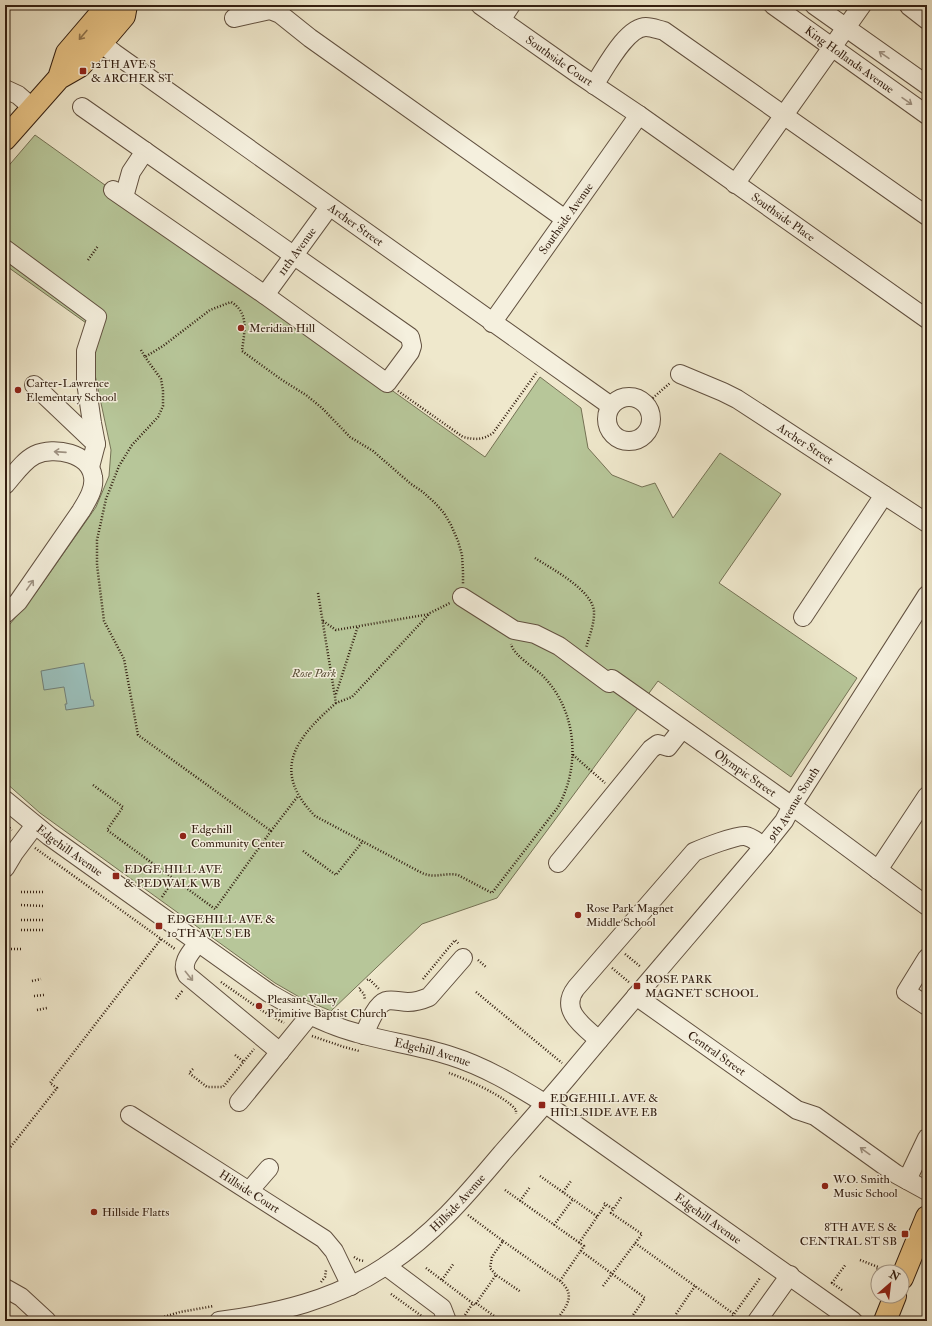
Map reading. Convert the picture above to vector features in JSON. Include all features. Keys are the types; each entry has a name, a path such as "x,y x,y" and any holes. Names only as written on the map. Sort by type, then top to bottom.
{"main road":[{"path":"59,78 67,53 108,5"},
{"path":"5,139 59,78 80,66 101,43 124,16 126,5"},
{"path":"908,1264 927,1217"},
{"path":"885,1321 892,1304"}],"street":[{"name":"Southside Court","path":"480,5 639,115"},
{"path":"501,20 511,5"},
{"name":"King Hollands Avenue","path":"773,5 927,115"},
{"name":"King Hollands Avenue","path":"814,5 927,85"},
{"path":"735,184 862,5"},
{"path":"910,5 909,6 927,20"},
{"path":"234,18 281,9 310,38 565,219"},
{"path":"594,85 626,38 634,31 646,27 664,31 927,216"},
{"name":"Archer Street","path":"101,43 328,207 611,406"},
{"path":"5,89 18,95 33,108"},
{"path":"82,107 145,151 410,337 412,346 410,352 387,383 265,295 119,194 145,151"},
{"name":"Southside Avenue","path":"492,323 639,115"},
{"name":"Southside Place","path":"639,115 927,319"},
{"name":"11th Avenue","path":"265,295 328,207"},
{"path":"5,249 97,317 86,351 86,382 96,444 90,467"},
{"name":"Archer Street","path":"680,374 737,399 927,523"},
{"path":"34,385 96,444"},
{"path":"630,396 638,398 646,404 651,415 649,428 641,438 628,441 616,437 608,427 607,414 611,406 617,400 630,396"},
{"path":"5,485 28,459 44,452 60,452 83,459 90,467 93,476 93,483 89,498 18,602 5,614"},
{"path":"804,617 884,495"},
{"name":"9th Avenue South","path":"633,990 764,846 784,821 792,806 927,595"},
{"path":"462,597 514,630 535,634 559,646 582,664"},
{"name":"Olympic Street","path":"582,664 609,683 612,678 792,806 927,906"},
{"path":"558,863 651,749 658,744 668,747 682,729"},
{"path":"878,870 927,796"},
{"name":"Edgehill Avenue","path":"5,800 35,826 268,994 310,1015 350,1031 444,1054 478,1066 499,1076 546,1104 853,1321"},
{"path":"5,868 18,847 35,826"},
{"path":"599,1040 579,1022 570,1007 570,999 576,988 694,852 704,847 740,836 748,837 764,846"},
{"path":"198,943 185,964 185,972 187,976 280,1052"},
{"path":"364,1035 377,1008 382,1004 386,1001 409,1002 422,1000 429,997 466,954"},
{"path":"927,958 906,992 927,1006"},
{"name":"Hillside Avenue","path":"220,1313 266,1318 299,1314 386,1266 416,1245 446,1217 546,1104 599,1040 633,990"},
{"name":"Central Street","path":"633,990 796,1110 815,1116 902,1177 927,1191"},
{"path":"239,1102 310,1015"},
{"name":"Hillside Court","path":"130,1115 159,1142 249,1190 324,1240 334,1251 351,1286"},
{"path":"902,1177 927,1138"},
{"path":"249,1190 269,1168"},
{"path":"386,1266 442,1308 447,1321"},
{"path":"757,1321 790,1275"},
{"path":"5,1288 20,1297 47,1321"}],"path":[{"path":"88,260 98,246"},
{"path":"145,357 163,346 210,310 231,302 238,306 245,319 242,351 282,380 306,394 350,437 373,451 436,504 444,513 451,525 462,555 464,572 462,597 430,613 336,630 323,620"},
{"path":"142,350 145,357 161,379 163,406 158,418 132,445 119,466 106,499 97,540 97,565 104,621 124,659 138,735 271,831"},
{"path":"398,391 463,437 476,440 487,438 493,433 546,360"},
{"path":"646,404 680,374"},
{"path":"535,558 586,594 594,609 594,615 582,664"},
{"path":"318,593 336,703"},
{"path":"430,613 352,697 336,703 308,730 295,751 292,763 292,774 298,796 315,816 428,876 453,874 464,878 492,893 558,807 569,780 573,755 571,733 561,700 543,676 524,661 512,647 511,640 514,630"},
{"path":"335,697 358,626"},
{"path":"573,755 596,775"},
{"path":"93,785 123,807 107,830 215,909 298,796"},
{"path":"5,824 15,833"},
{"path":"303,851 336,875 363,841"},
{"path":"5,1154 57,1088 50,1083 161,939 33,846"},
{"path":"162,897 170,885"},
{"path":"21,892 43,892"},
{"path":"21,905 43,906"},
{"path":"21,920 43,920"},
{"path":"21,930 43,930"},
{"path":"418,984 455,940 466,954 487,968"},
{"path":"5,949 21,949"},
{"path":"627,956 643,969"},
{"path":"614,970 633,990"},
{"path":"32,981 41,979"},
{"path":"367,980 369,979 384,991"},
{"path":"476,992 562,1063"},
{"path":"34,996 44,995"},
{"path":"37,1010 47,1008"},
{"path":"193,1069 189,1073 207,1087 222,1087 244,1062 262,1038"},
{"path":"235,1055 244,1062"},
{"path":"515,1116 516,1110"},
{"path":"540,1176 598,1217"},
{"path":"563,1192 571,1181"},
{"path":"520,1201 530,1187"},
{"path":"505,1190 584,1246 560,1281"},
{"path":"603,1286 642,1234 610,1213 622,1196"},
{"path":"554,1225 573,1199"},
{"path":"579,1243 598,1217 605,1203 613,1209"},
{"path":"468,1215 560,1281 566,1287 569,1297 565,1308 556,1321"},
{"path":"503,1241 491,1260 490,1268 496,1275 521,1292"},
{"path":"635,1243 734,1314"},
{"path":"581,1251 645,1298 630,1321"},
{"path":"351,1254 359,1260 368,1260"},
{"path":"860,1260 870,1264"},
{"path":"442,1280 454,1263"},
{"path":"842,1290 832,1283 846,1264"},
{"path":"317,1284 325,1277 326,1271 324,1266"},
{"path":"426,1268 501,1321"},
{"path":"465,1315 496,1275"},
{"path":"729,1321 760,1278"},
{"path":"676,1314 695,1286"},
{"path":"391,1294 423,1317 424,1321"},
{"path":"150,1321 180,1312 220,1313"},
{"path":"617,1321 620,1317 625,1321"}],"green space":[{"name":"Rose Park","path":"35,135 485,457 540,377 581,408 588,448 612,475 642,487 655,483 673,518 720,453 781,494 719,583 857,678 791,777 658,681 497,898 422,924 331,1011 301,998 275,983 40,813 5,782 5,630 35,594 96,507 109,476 111,450 94,370 96,347 100,333 5,265 5,170"}],"water":[{"path":"84,663 91,700 93,700 94,706 66,710 65,704 67,704 64,687 44,690 41,671"}],"place":[{"name":"12TH AVE S & ARCHER ST","path":"83,71"},
{"name":"Meridian Hill","path":"241,328"},
{"name":"Carter-Lawrence Elementary School","path":"18,390"},
{"name":"Edgehill Community Center","path":"183,836"},
{"name":"EDGE HILL AVE & PEDWALK WB","path":"116,876"},
{"name":"Rose Park Magnet Middle School","path":"578,915"},
{"name":"EDGEHILL AVE & 10TH AVE S EB","path":"159,926"},
{"name":"ROSE PARK MAGNET SCHOOL","path":"637,986"},
{"name":"Pleasant Valley Primitive Baptist Church","path":"259,1006"},
{"name":"EDGEHILL AVE & HILLSIDE AVE EB","path":"542,1105"},
{"name":"W.O. Smith Music School","path":"825,1186"},
{"name":"Hillside Flatts","path":"94,1212"},
{"name":"8TH AVE S & CENTRAL ST SB","path":"905,1234"}]}
